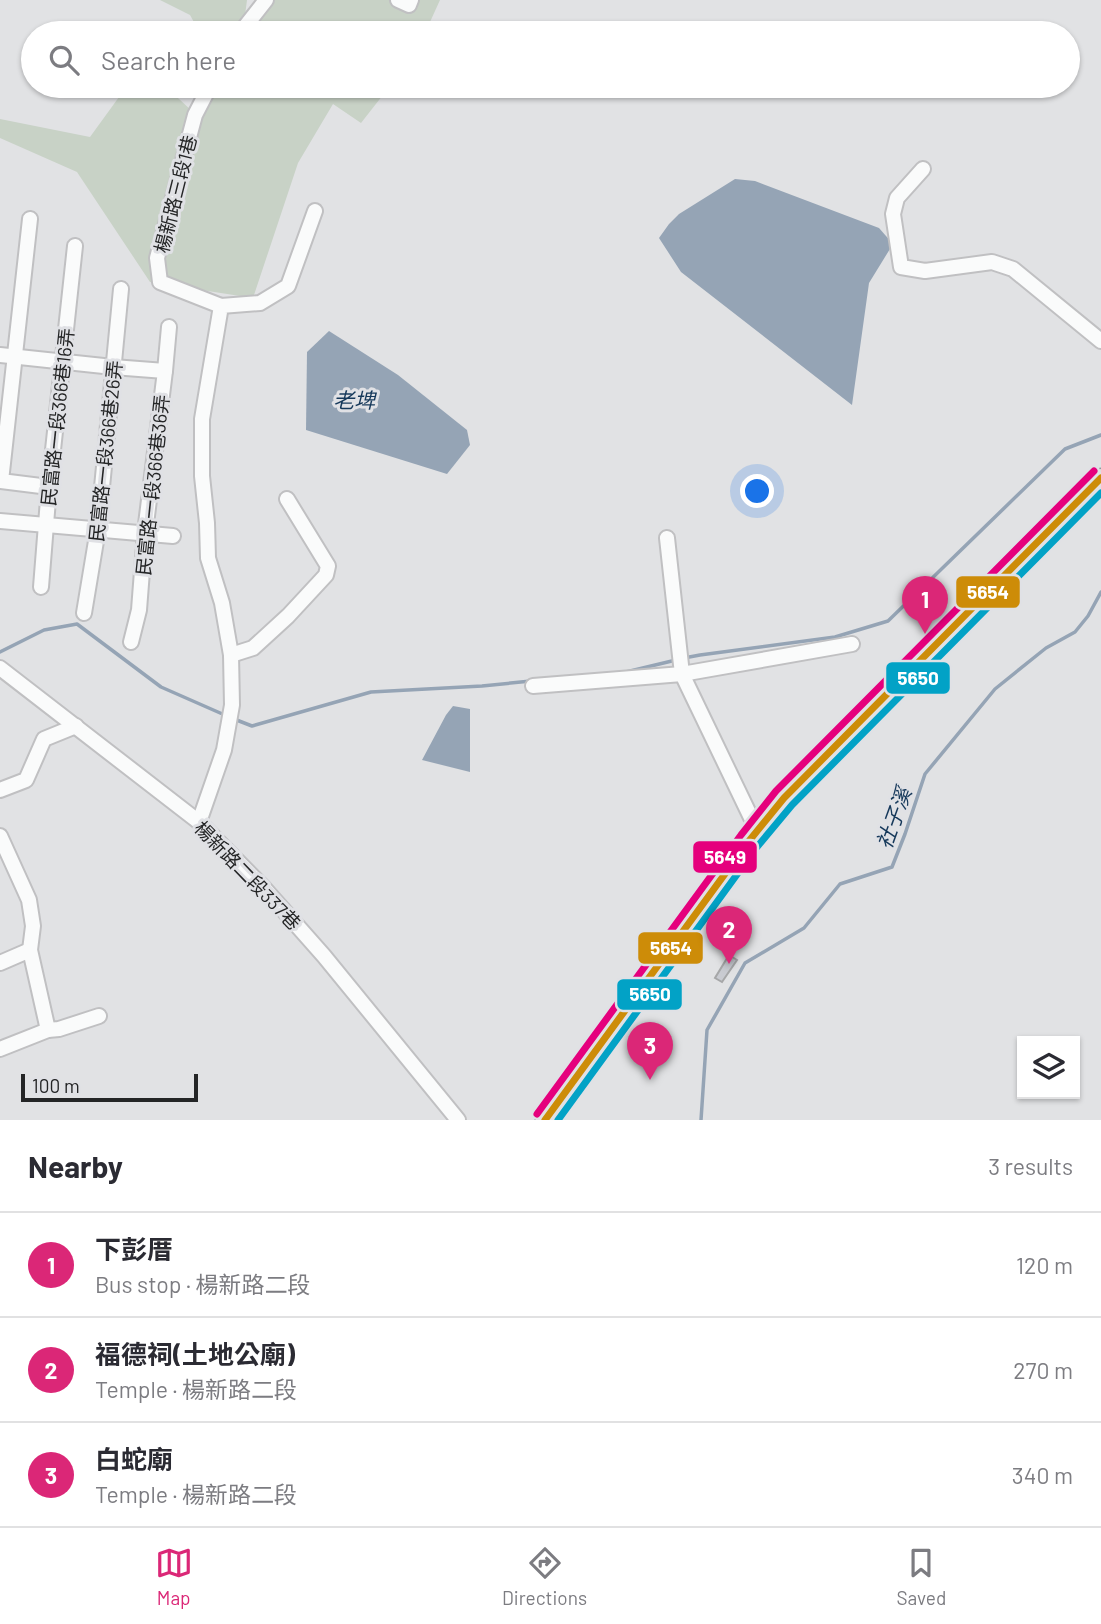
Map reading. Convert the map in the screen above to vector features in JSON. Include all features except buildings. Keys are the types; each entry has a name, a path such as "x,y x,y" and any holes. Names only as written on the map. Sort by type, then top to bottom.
{"main road":[{"path":"545,1120 757,830 792,791 1101,478"}],"street":[{"path":"249,21 266,0"},
{"path":"398,0 409,5 411,0"},
{"name":"楊新路三段1巷","path":"204,98 195,115 157,258 160,282 220,306"},
{"path":"923,169 897,198 893,214 901,267 925,271 992,262 1003,265 1013,269 1101,341"},
{"path":"199,822 224,750 232,705 230,655 222,603 208,558 202,476 202,419 220,306 260,303 288,286 315,211"},
{"path":"30,219 7,355 1,481 49,487"},
{"name":"民富路一段366巷16弄","path":"41,587 75,246"},
{"name":"民富路一段366巷26弄","path":"85,613 98,529 121,289"},
{"name":"民富路一段366巷36弄","path":"131,642 139,610 145,532 169,327"},
{"path":"7,355 165,371"},
{"path":"230,655 253,648 288,616 326,575 328,566 286,499"},
{"path":"0,521 173,536"},
{"path":"667,538 682,674 757,830"},
{"path":"533,686 682,674 852,643"},
{"name":"楊新路二段337巷","path":"0,668 199,822 263,887 324,956 458,1120"},
{"path":"0,790 26,780 44,739 76,726"},
{"path":"0,835 29,900 33,926 30,950 48,1030"},
{"path":"0,963 30,950"},
{"path":"0,1049 48,1030 99,1016"}],"shaded area":[{"path":"160,0 247,0 244,21 193,21 190,15"},
{"path":"270,0 440,0 430,21 246,21"},
{"path":"118,98 178,98 192,111 198,98 381,98 361,123 333,104 298,163 253,298 150,282 77,172 0,138 0,119 90,137"}],"water":[{"path":"735,179 755,181 879,228 893,244 869,283 852,405 681,272 659,238 679,214"},
{"name":"老埤","path":"329,331 398,375 467,430 470,445 447,474 306,430 307,352"},
{"path":"453,706 470,709 470,772 422,760"}],"waterway":[{"path":"684,658 835,637 888,621 1065,449 1101,435"},
{"name":"社子溪","path":"701,1120 707,1030 745,963 804,928 840,884 892,867 925,774 995,689 1046,648 1075,632 1088,616 1101,592"},
{"path":"0,652 44,630 77,624 161,687 227,716"},
{"path":"626,672 676,660"},
{"path":"234,719 252,726 371,692 531,681"}],"transit line":[{"name":"5649","path":"537,1114 776,791 1094,471"},
{"name":"5654","path":"545,1120 749,841 784,798 1101,478"},
{"name":"5650","path":"558,1120 757,847 792,805 1101,493"}],"place":[{"name":"下彭厝","path":"925,634"},
{"name":"福德祠(土地公廟)","path":"729,964"},
{"name":"白蛇廟","path":"650,1080"}]}
